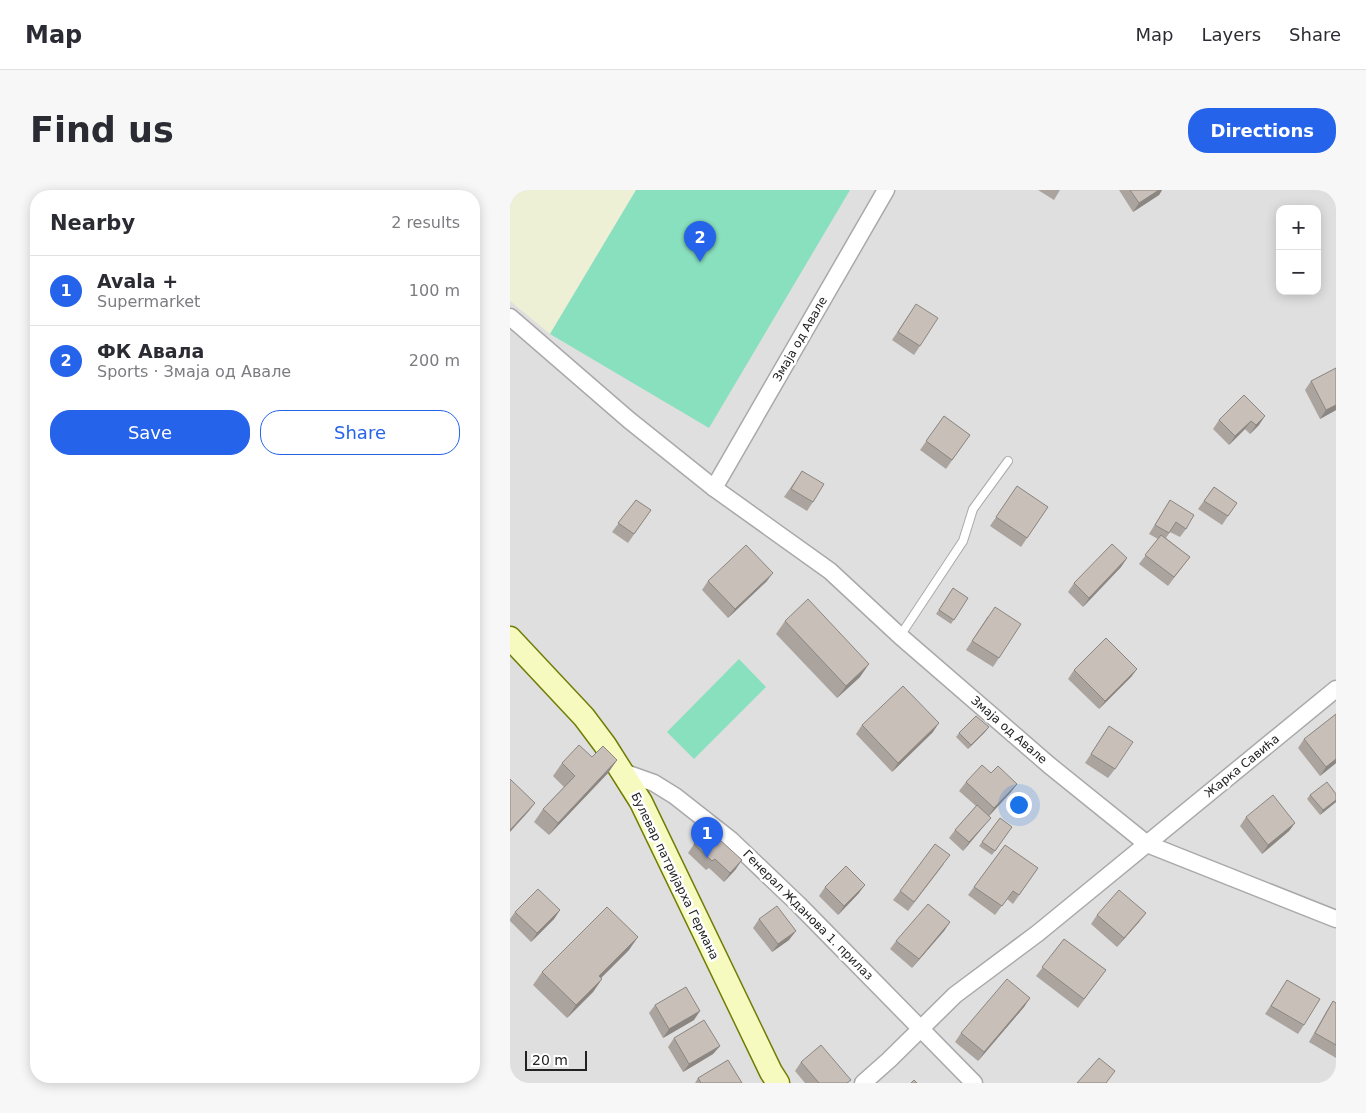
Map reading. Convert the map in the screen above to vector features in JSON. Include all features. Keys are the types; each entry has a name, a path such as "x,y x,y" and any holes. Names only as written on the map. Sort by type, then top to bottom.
{"main road":[{"name":"Булевар патријарха Германа","path":"510,638 584,717 623,772 654,827 732,994 778,1083"}],"street":[{"name":"Змаја од Авале","path":"714,488 886,190"},
{"name":"Змаја од Авале","path":"510,317 629,420 714,488 830,571 900,636 1049,765 1147,844 1336,919"},
{"name":"Жарка Савића","path":"862,1083 889,1060 955,995 1038,933 1336,689"},
{"name":"Генерал Жданова 1. прилаз","path":"623,772 654,783 675,796 731,840 824,929 920,1030 974,1083"}],"lane":[{"path":"900,636 963,541 974,510 1008,461"}],"shaded area":[{"path":"510,190 1336,190 1336,1083 510,1083"}],"green space":[{"path":"510,190 636,190 550,334 510,301"},
{"path":"636,190 850,190 709,428 550,334"},
{"path":"739,659 766,687 694,759 667,732"}],"building":[{"path":"1130,190 1159,190 1139,203"},
{"path":"916,304 938,318 920,346 898,332"},
{"path":"1336,368 1336,405 1326,410 1311,381"},
{"path":"1244,395 1265,416 1256,425 1251,421 1235,436 1219,420"},
{"path":"944,416 970,435 952,460 926,441"},
{"path":"802,471 824,484 813,502 791,489"},
{"path":"1017,486 1048,507 1027,538 996,517"},
{"path":"1214,487 1237,503 1228,516 1204,501"},
{"path":"636,500 651,510 634,534 618,523"},
{"path":"1170,500 1194,515 1186,529 1176,522 1169,533 1155,525"},
{"path":"1161,535 1190,557 1174,577 1145,555"},
{"path":"1112,544 1127,558 1089,598 1074,583"},
{"path":"746,545 773,573 735,609 708,581"},
{"path":"953,588 968,598 954,620 939,610"},
{"path":"808,599 869,664 846,686 785,621"},
{"path":"995,607 1021,624 999,658 972,641"},
{"path":"1106,638 1137,669 1105,701 1074,670"},
{"path":"903,686 939,723 898,763 862,725"},
{"path":"1336,714 1336,759 1326,767 1304,739"},
{"path":"976,716 989,727 971,745 959,733"},
{"path":"1109,726 1133,742 1115,769 1091,754"},
{"path":"579,745 592,757 603,746 617,760 558,823 543,809 575,776 562,763"},
{"path":"982,765 991,773 998,766 1017,784 994,808 966,782"},
{"path":"510,779 535,803 510,830"},
{"path":"1327,782 1336,794 1336,800 1323,810 1310,795"},
{"path":"1273,795 1295,823 1268,845 1246,817"},
{"path":"977,805 991,818 969,842 955,830"},
{"path":"1000,818 1012,827 995,851 982,842"},
{"path":"708,829 742,860 730,873 715,859 712,861 694,844"},
{"path":"935,844 950,855 914,902 900,891"},
{"path":"1005,845 1038,868 1019,895 1013,891 1002,906 974,887"},
{"path":"846,866 865,885 844,906 825,887"},
{"path":"538,889 560,910 537,933 515,912"},
{"path":"1119,890 1146,913 1124,938 1097,915"},
{"path":"928,904 950,922 919,959 896,941"},
{"path":"777,906 796,931 778,944 759,919"},
{"path":"607,907 638,937 599,976 602,979 576,1005 542,972"},
{"path":"1064,939 1106,970 1084,999 1042,967"},
{"path":"1007,979 1030,998 984,1052 961,1033"},
{"path":"1287,980 1320,999 1304,1025 1271,1006"},
{"path":"686,987 700,1011 669,1029 655,1005"},
{"path":"1333,1001 1336,1003 1336,1045 1315,1033"},
{"path":"704,1020 720,1046 689,1064 674,1038"},
{"path":"821,1045 851,1080 847,1083 819,1083 801,1062"},
{"path":"1099,1058 1115,1071 1106,1083 1077,1083"},
{"path":"728,1060 742,1083 701,1083 698,1078"}],"place":[{"name":"ФК Авала","path":"700,262"},
{"name":"Avala +","path":"707,858"}]}
